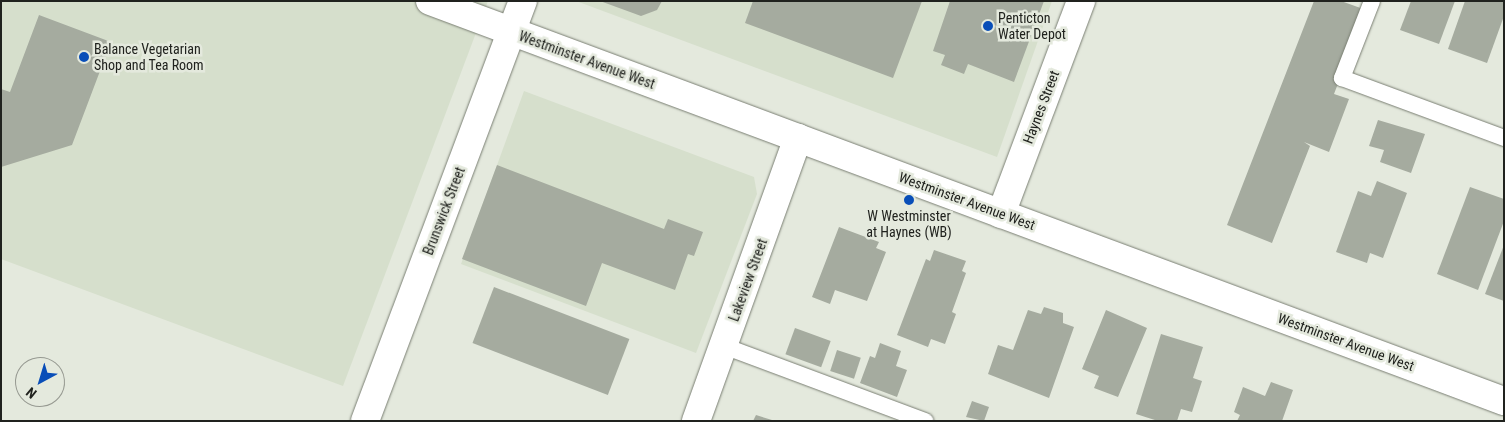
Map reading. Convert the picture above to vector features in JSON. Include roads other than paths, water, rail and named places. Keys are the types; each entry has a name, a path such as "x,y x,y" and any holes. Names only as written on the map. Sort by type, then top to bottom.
{"main road":[{"name":"Westminster Avenue West","path":"430,1 1504,401"},
{"name":"Brunswick Street","path":"365,421 522,1"},
{"name":"Haynes Street","path":"1002,214 1081,1"},
{"name":"Lakeview Street","path":"696,421 798,138"}],"lane":[{"path":"1372,1 1342,78 1504,138"},
{"path":"724,346 925,421"}],"place":[{"name":"Penticton Water Depot","path":"988,26"},
{"name":"Balance Vegetarian Shop and Tea Room","path":"84,57"},
{"name":"W Westminster at Haynes (WB)","path":"909,200"}]}
